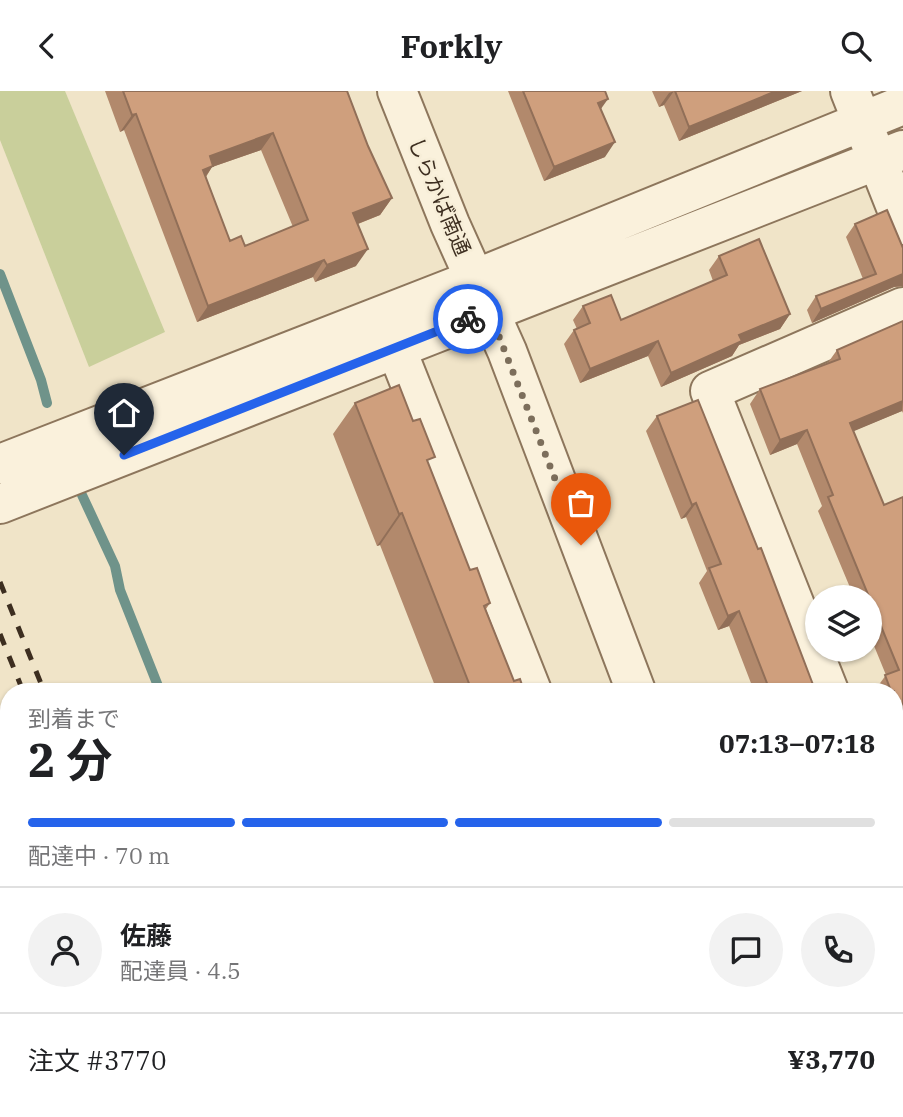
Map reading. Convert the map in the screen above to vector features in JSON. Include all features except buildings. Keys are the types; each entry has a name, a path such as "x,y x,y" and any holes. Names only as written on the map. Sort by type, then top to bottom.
{"street":[{"name":"しらかば南通","path":"397,91 450,224 507,351 633,683"},
{"path":"0,504 396,348 482,295 857,106 903,105"},
{"path":"857,106 890,155 903,225"},
{"path":"0,464 890,155"},
{"path":"826,683 710,391 903,307"},
{"path":"396,348 529,683"}],"green space":[{"path":"0,91 65,91 165,332 89,367 0,140"}],"waterway":[{"path":"0,274 41,380 47,403"},
{"path":"82,495 115,566 120,590 157,683"}],"railway":[{"path":"0,582 41,683"},
{"path":"0,634 20,683"}],"way so far":[{"path":"468,319 489,311 507,351 581,545"}],"route":[{"path":"124,455 468,319"}]}
